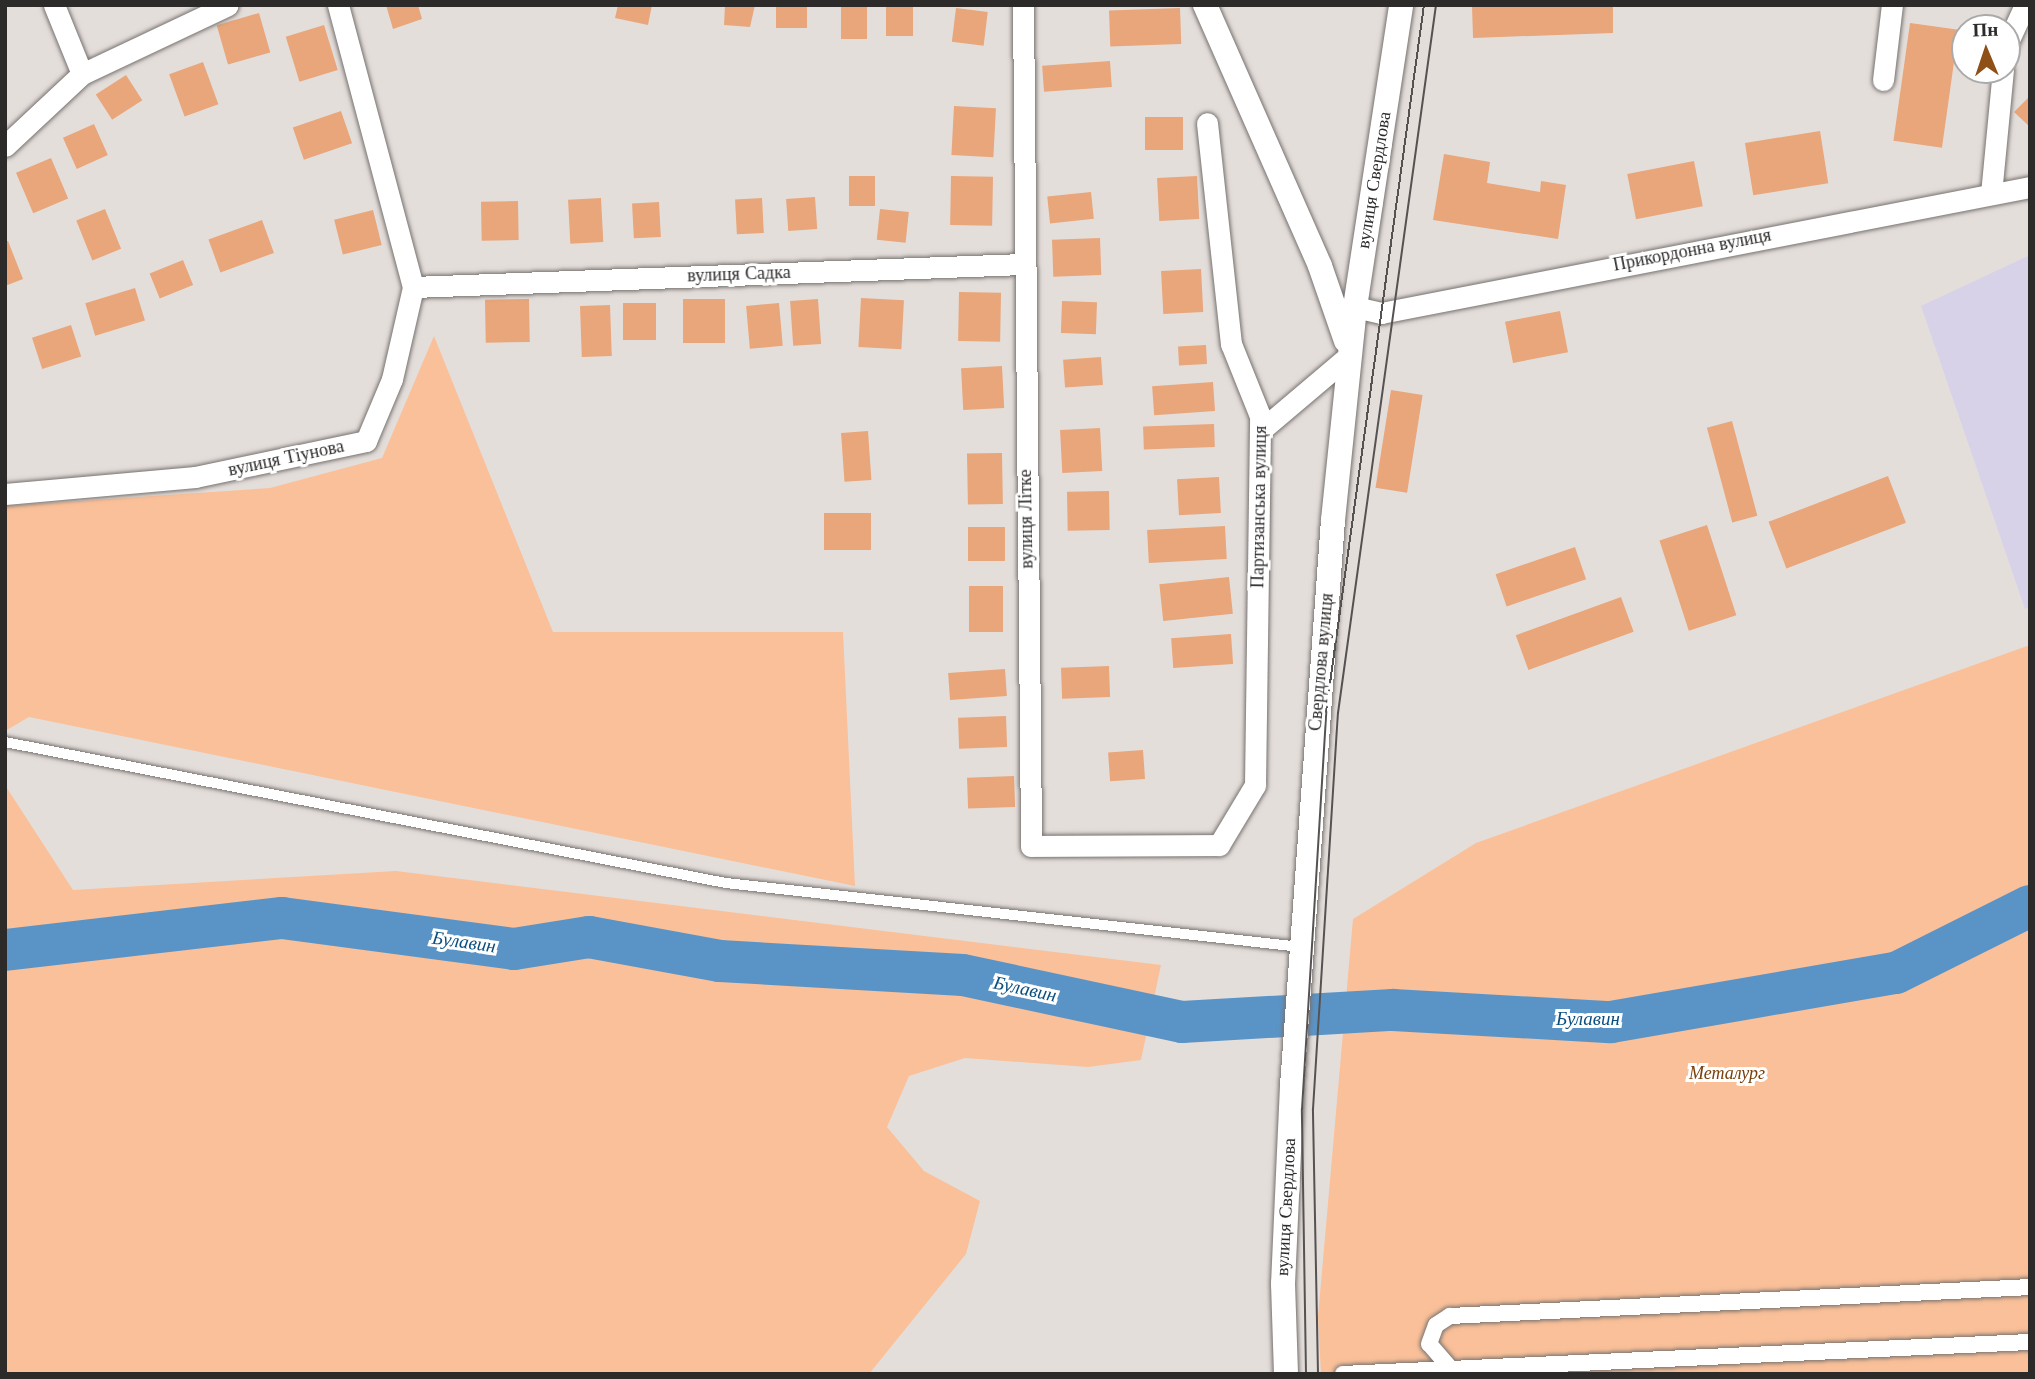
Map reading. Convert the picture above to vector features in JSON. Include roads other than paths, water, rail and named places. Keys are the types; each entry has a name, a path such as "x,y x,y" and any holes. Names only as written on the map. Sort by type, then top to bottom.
{"street":[{"path":"54,5 82,74"},
{"path":"5,146 82,74 228,5"},
{"name":"вулиця Тіунова","path":"5,494 195,477 366,441 392,379 413,287 338,5"},
{"name":"вулиця Літке","path":"1023,5 1023,264 1031,846 1219,845"},
{"path":"1205,5 1320,266 1350,355 1260,431"},
{"name":"вулиця Свердлова","path":"1350,355 1401,5"},
{"path":"1883,80 1892,5"},
{"path":"1991,194 2002,84"},
{"name":"Партизанська вулиця","path":"1207,123 1231,344 1260,416 1255,785 1219,845"},
{"name":"Прикордонна вулиця","path":"1355,307 1381,313 2030,187"},
{"name":"вулиця Садка","path":"413,287 1023,264"},
{"name":"Свердлова вулиця","path":"1295,1039 1350,355"},
{"name":"вулиця Свердлова","path":"1286,1374 1283,1284 1295,1039"},
{"path":"1451,1369 1429,1344 1436,1325 1450,1316 2030,1287"},
{"path":"1343,1374 2030,1342"}],"lane":[{"path":"5,742 726,883 1300,958"}],"waterway":[{"name":"Булавин","path":"5,950 282,918 514,949 589,937 720,961 963,975 1182,1022 1393,1010 1611,1022 1896,973 2030,906"}],"tram line":[{"path":"1306,1374 1302,1109 1326,712 1424,5"},
{"path":"1318,1374 1313,1109 1338,713 1436,5"}],"park label":[{"name":"Металург","path":"1727,1073"}]}
